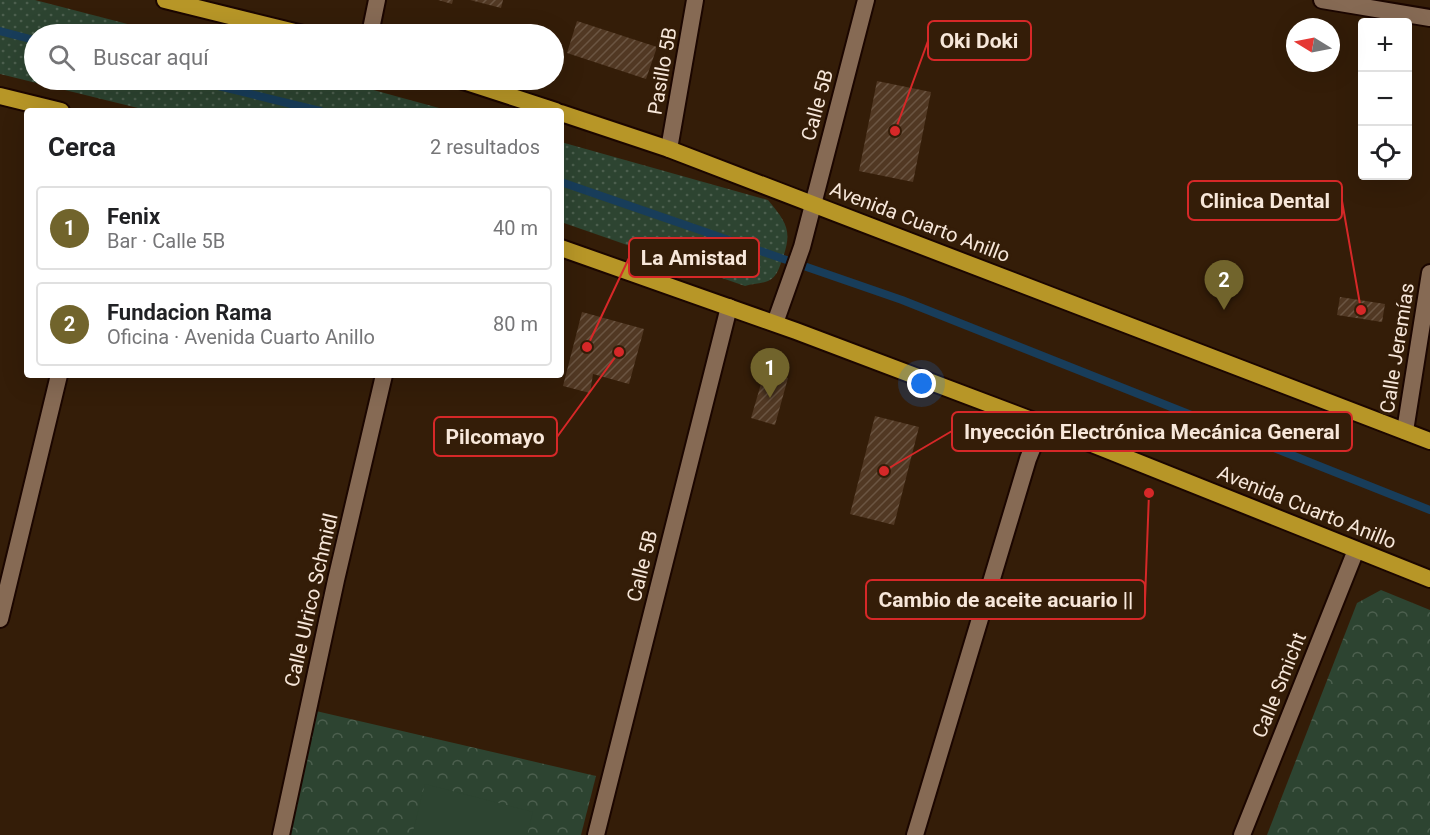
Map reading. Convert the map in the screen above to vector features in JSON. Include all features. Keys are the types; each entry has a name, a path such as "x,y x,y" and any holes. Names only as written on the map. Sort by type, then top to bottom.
{"highway":[{"path":"165,0 262,24"},
{"path":"491,90 547,108"},
{"path":"0,96 49,108"},
{"name":"Avenida Cuarto Anillo","path":"564,114 669,149 1430,441"},
{"name":"Avenida Cuarto Anillo","path":"564,249 775,323 1042,424 1430,579"}],"street":[{"path":"372,24 377,0"},
{"name":"Pasillo 5B","path":"669,149 695,0"},
{"name":"Calle 5B","path":"775,323 802,247 866,0"},
{"path":"1322,0 1430,18"},
{"name":"Calle Jeremías","path":"1405,431 1430,273"},
{"name":"Calle 5B","path":"596,835 729,307"},
{"path":"0,619 58,378"},
{"name":"Calle Ulrico Schmidl","path":"281,835 336,580 383,378"},
{"path":"915,835 1022,481 1042,424"},
{"name":"Calle Smicht","path":"1242,835 1356,550"}],"green space":[{"path":"0,0 35,0 127,24 24,24 24,80 0,74"},
{"path":"65,90 373,90 439,108 138,108"},
{"path":"564,143 768,200 784,222 787,236 785,252 773,278 745,286 564,223"},
{"path":"1381,590 1430,610 1430,835 1267,835 1357,603"},
{"path":"316,711 596,776 581,835 290,835"},
{"path":"425,784 533,812 527,835 412,835"}],"building":[{"path":"438,0 453,0 452,4"},
{"path":"470,0 503,0 501,8"},
{"path":"577,21 657,47 646,79 567,53"},
{"path":"877,81 931,92 913,182 859,171"},
{"path":"1340,297 1385,304 1382,322 1337,315"},
{"path":"582,312 644,329 629,384 593,374 590,393 563,386"},
{"path":"765,370 788,378 775,425 751,418"},
{"path":"875,416 919,427 894,525 850,514"}],"waterway":[{"path":"0,31 24,37"},
{"path":"235,90 308,108"},
{"path":"564,183 902,300 1430,510"}],"place":[{"name":"Oki Doki","path":"895,131"},
{"name":"Fundacion Rama","path":"1224,310"},
{"name":"Clinica Dental","path":"1361,310"},
{"name":"La Amistad","path":"587,347"},
{"name":"Pilcomayo","path":"619,352"},
{"name":"Fenix","path":"770,398"},
{"name":"Inyección Electrónica Mecánica General","path":"884,471"},
{"name":"Cambio de aceite acuario ||","path":"1149,493"}]}
